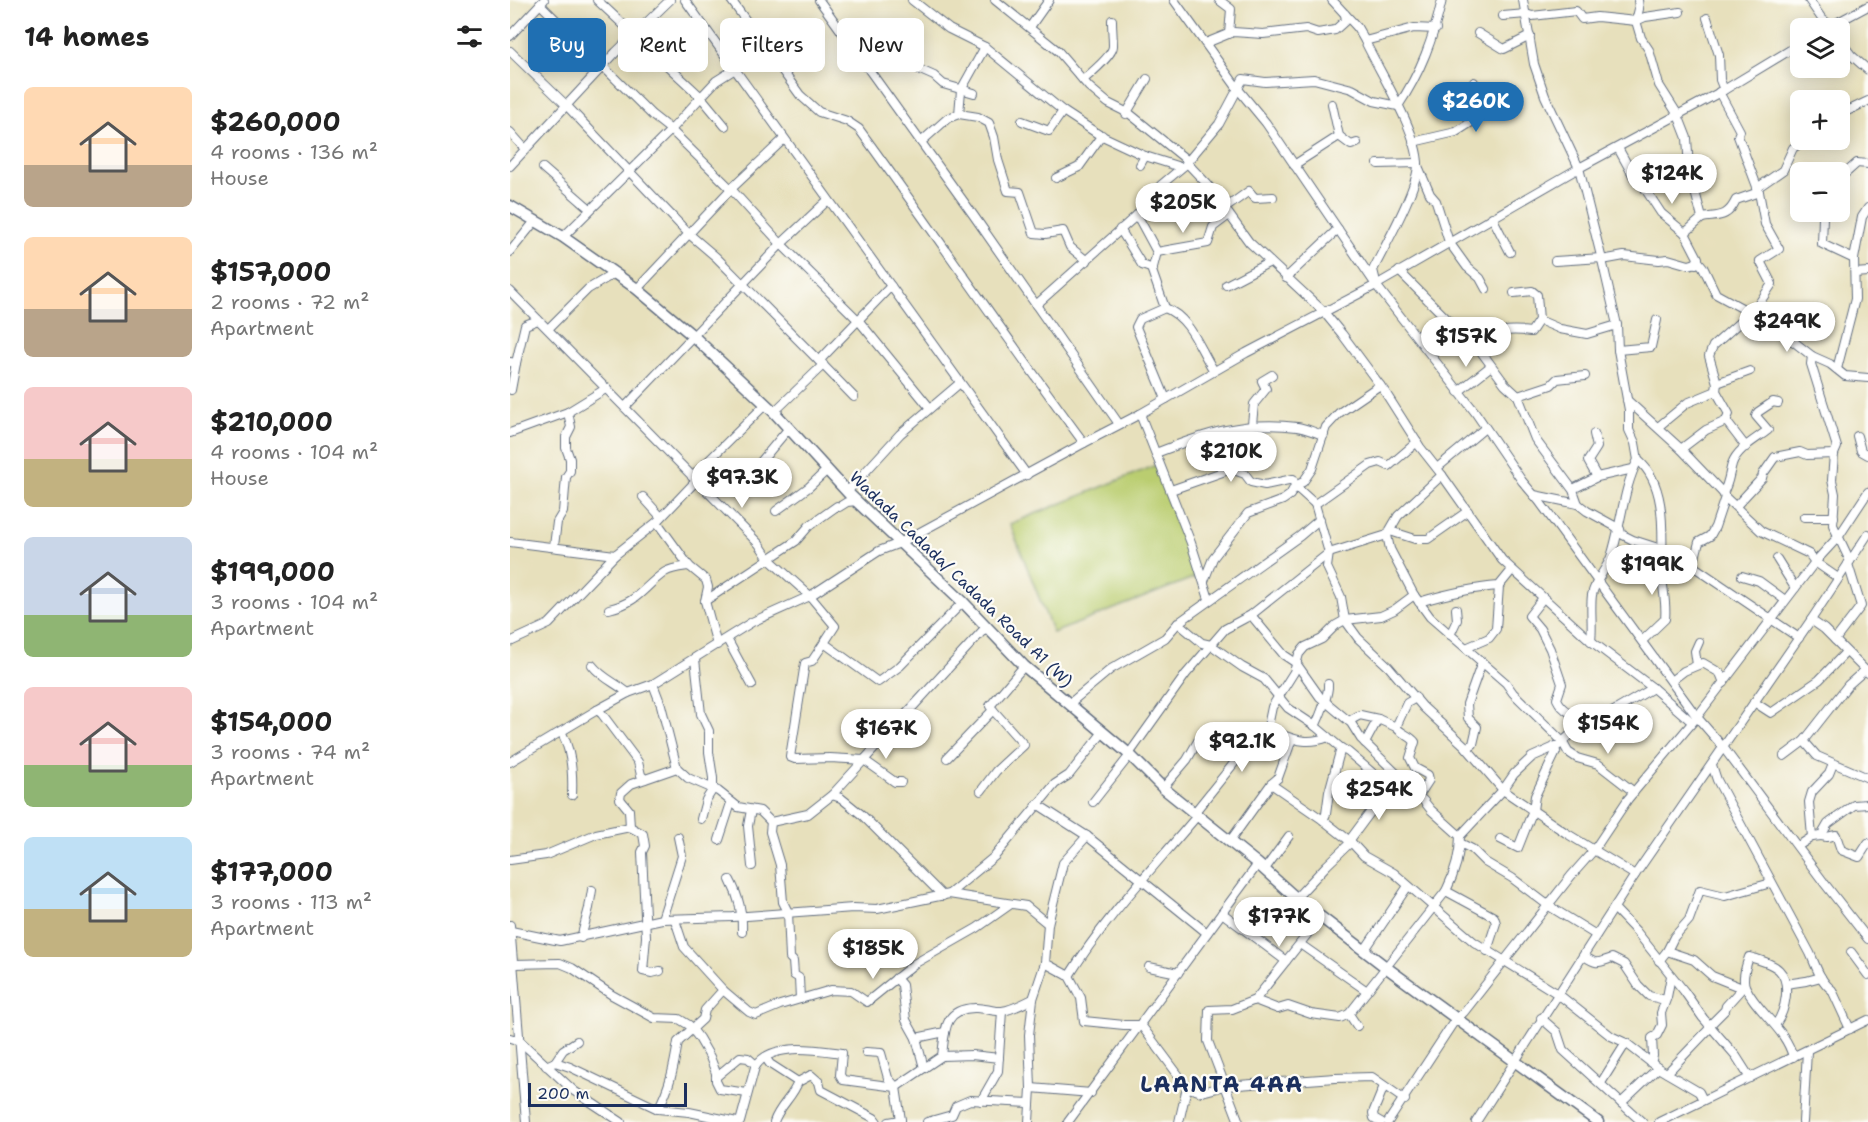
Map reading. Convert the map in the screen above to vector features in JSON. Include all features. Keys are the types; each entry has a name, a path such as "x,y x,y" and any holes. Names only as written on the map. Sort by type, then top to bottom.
{"main road":[{"name":"Wadada Cadada/ Cadada Road A1 (W)","path":"510,206 563,237 615,273 692,335 770,408 847,492 963,602 1024,666 1129,755 1163,789 1262,866 1296,898 1364,951 1455,1020 1598,1122"}],"street":[{"path":"597,0 618,19"},
{"path":"651,18 670,0"},
{"path":"685,0 720,48"},
{"path":"731,0 800,95 819,112 847,121 859,129 1007,338 1084,442"},
{"path":"819,0 1119,424"},
{"path":"912,0 950,28 985,47 1063,111 1102,135 1145,156 1185,164"},
{"path":"995,0 1058,51 1083,80 1108,103 1130,114 1207,183 1250,242 1323,311 1380,386 1417,442 1502,560 1591,641 1695,720 1723,747 1868,939"},
{"path":"1030,27 1048,0"},
{"path":"1174,0 1238,89 1266,123 1376,285 1642,641 1695,720"},
{"path":"1219,0 1231,9 1229,34"},
{"path":"1398,106 1424,63 1436,30 1443,0"},
{"path":"1523,0 1534,64 1545,96 1579,168 1602,259 1617,325 1618,350 1629,430 1635,443 1638,460 1644,465 1659,499 1664,526 1661,549 1667,605 1665,619 1642,641"},
{"path":"1638,0 1639,9 1636,21 1641,38 1648,50 1659,85 1678,115 1687,138 1689,169 1702,218"},
{"path":"1809,0 1821,18"},
{"path":"1335,1 1357,27 1398,106 1413,141 1418,164 1430,194 1436,201 1449,242 1467,267 1480,278 1486,289"},
{"path":"510,36 542,2 557,18"},
{"path":"1847,18 1868,6"},
{"path":"1503,16 1527,14 1532,16 1576,11 1582,20 1597,17 1636,21 1645,17 1680,12"},
{"path":"1206,43 1229,34 1263,34 1306,29 1318,33 1335,30 1346,20 1345,14"},
{"path":"1681,449 1706,430 1726,421 1729,414 1717,387 1709,356 1713,346 1751,314 1772,284 1760,261 1779,249 1766,224 1758,190 1738,136 1740,131 1721,91 1719,55 1707,18"},
{"path":"1083,80 1110,53 1113,46 1112,20"},
{"path":"1365,41 1414,28 1436,30"},
{"path":"1478,33 1504,49 1530,36"},
{"path":"958,114 961,90 985,47"},
{"path":"510,762 628,693 653,684 753,622 810,596 879,551 900,543 1084,442 1140,414 1323,311 1376,285 1492,217 1721,91 1790,50"},
{"path":"510,51 566,105 689,234 855,396"},
{"path":"606,65 618,52"},
{"path":"1850,54 1868,70"},
{"path":"606,71 731,189 781,244 859,321 930,408"},
{"path":"510,166 599,72"},
{"path":"674,72 701,97 725,126"},
{"path":"563,237 671,130 716,81 730,72"},
{"path":"737,72 1027,475"},
{"path":"924,72 943,84 974,93"},
{"path":"1126,114 1147,79"},
{"path":"1036,305 1137,215 1161,185 1185,164 1219,124 1243,79 1266,82 1314,79 1352,89 1374,101 1398,106"},
{"path":"1413,141 1456,132 1481,116 1483,110 1474,82"},
{"path":"1850,110 1868,101"},
{"path":"1332,104 1339,136 1351,144 1357,143"},
{"path":"1022,121 1049,130 1063,111"},
{"path":"921,142 948,118 958,114 978,117 989,123 1008,191 1020,192 1034,232 1045,234 1063,231 1070,247 1087,261"},
{"path":"510,132 525,149"},
{"path":"1056,178 1079,167 1102,135"},
{"path":"1294,165 1339,136"},
{"path":"637,289 731,189 784,139"},
{"path":"1618,147 1635,177 1661,213 1685,234 1698,258 1696,264"},
{"path":"1685,234 1702,218 1721,217 1736,200 1758,190 1783,170 1791,150"},
{"path":"1140,165 1145,156"},
{"path":"1850,169 1857,163 1868,164"},
{"path":"1378,164 1418,164"},
{"path":"1376,285 1373,270 1409,196 1418,164"},
{"path":"543,168 590,208"},
{"path":"1157,252 1208,243 1213,227 1249,191 1256,198 1273,197"},
{"path":"625,407 781,244 828,200"},
{"path":"1837,369 1855,299 1854,260 1862,217 1868,207"},
{"path":"1137,215 1157,252 1153,270 1161,300 1165,308 1174,312 1194,334 1214,371"},
{"path":"1492,217 1509,252"},
{"path":"510,252 536,221"},
{"path":"1823,222 1822,244 1854,260"},
{"path":"1120,229 1142,265 1153,270"},
{"path":"1286,278 1338,229"},
{"path":"1555,261 1634,256 1650,260 1668,259 1689,265 1699,262 1716,294 1771,324 1812,356 1837,369 1845,376 1868,378"},
{"path":"1226,285 1270,262"},
{"path":"1399,272 1476,345 1505,384 1518,396 1535,439 1573,489 1578,504"},
{"path":"1854,273 1868,272"},
{"path":"548,329 588,289 615,273"},
{"path":"510,642 549,624 615,555 659,519 694,479 821,363 891,286"},
{"path":"510,291 759,544 769,559 810,596 835,626 812,661 805,663 790,757 864,760 895,782 901,782"},
{"path":"1476,345 1497,333 1511,329 1531,332 1539,320 1537,295 1532,291 1514,293"},
{"path":"1165,308 1140,319 1136,327 1166,399"},
{"path":"1792,341 1801,330 1806,318"},
{"path":"511,390 513,363 525,325 538,320"},
{"path":"1539,320 1560,329 1587,334 1617,325"},
{"path":"1618,350 1651,347 1657,320"},
{"path":"1812,356 1811,363 1837,447 1834,454 1832,480 1835,494 1833,525 1864,608 1835,640"},
{"path":"1458,392 1491,366"},
{"path":"1658,427 1688,403 1750,371"},
{"path":"1252,424 1254,404 1266,388 1262,381 1272,375"},
{"path":"1518,396 1551,385 1557,379 1585,376"},
{"path":"847,492 900,434 960,383"},
{"path":"1204,581 1213,558 1248,513 1283,500 1290,495 1295,486 1303,482 1312,470 1326,427 1339,413 1380,386"},
{"path":"510,433 568,412 607,388"},
{"path":"1626,400 1681,449 1761,531 1809,554 1815,562 1838,578"},
{"path":"1694,566 1699,542 1710,536 1720,518 1735,457 1768,430 1756,416 1758,412 1773,402 1778,403"},
{"path":"554,546 557,522 563,512 566,477 570,471 570,459 566,448 566,437 570,427 568,412"},
{"path":"1140,414 1171,490 1209,599"},
{"path":"1726,421 1746,447"},
{"path":"1156,453 1227,429 1252,424 1300,427 1324,435"},
{"path":"749,476 789,428"},
{"path":"1485,428 1398,516 1389,533 1390,549 1417,599 1430,617 1506,683 1558,744 1577,758 1598,764 1634,792"},
{"path":"1593,434 1597,447 1588,461 1596,477"},
{"path":"1857,436 1861,451 1868,455"},
{"path":"1315,504 1370,465 1380,462 1389,466 1417,442"},
{"path":"1736,507 1762,478 1774,457 1800,452 1807,455 1834,454"},
{"path":"1591,641 1592,595 1610,559 1620,529 1633,468 1638,460"},
{"path":"1573,489 1596,477 1633,468"},
{"path":"1171,490 1231,469 1245,474 1251,482 1265,485 1293,479 1295,486 1315,504 1329,553 1327,567 1341,597 1345,620 1358,638 1467,748 1503,790 1635,875"},
{"path":"776,511 809,487 827,470"},
{"path":"1388,1122 1405,1100 1455,1020 1464,1012 1549,906 1570,876 1594,849 1634,792 1695,720 1785,600 1839,536 1868,492"},
{"path":"1534,495 1578,504 1620,529 1621,534 1661,549 1694,566 1798,638"},
{"path":"643,497 689,566 706,580 708,587 705,601 717,645"},
{"path":"705,601 796,541 809,526 837,506 857,501"},
{"path":"1093,802 1186,674 1225,629 1251,615 1329,553 1389,533 1415,539 1428,539 1468,511"},
{"path":"1804,518 1834,517"},
{"path":"1069,704 1111,669 1165,638 1178,623 1209,599 1300,536 1320,519"},
{"path":"1476,1122 1635,875 1868,534"},
{"path":"510,542 615,555"},
{"path":"1777,559 1795,588"},
{"path":"609,609 624,606 634,600 667,571 689,566"},
{"path":"1466,648 1489,638 1496,629 1499,586 1512,570"},
{"path":"1742,576 1759,581 1785,600"},
{"path":"1267,731 1272,707 1294,672 1299,654 1305,647 1322,639 1336,625 1345,620 1381,616 1417,599 1479,587 1499,586"},
{"path":"1543,598 1529,616 1540,628 1562,684 1557,699 1571,715 1588,719 1607,715 1653,688"},
{"path":"824,643 878,682 900,666 963,602"},
{"path":"1450,635 1457,620 1456,609"},
{"path":"1251,615 1284,655 1296,663 1325,701 1348,721 1365,742 1396,772 1414,796 1460,839 1485,862 1596,935"},
{"path":"1784,756 1804,741 1848,685 1867,672 1824,629 1811,620"},
{"path":"1178,623 1202,643 1211,645 1264,679 1288,708 1315,726 1389,787 1414,796"},
{"path":"771,822 807,814 832,795 987,626"},
{"path":"727,639 752,685"},
{"path":"1697,665 1695,651 1700,642"},
{"path":"1754,702 1772,713 1819,680 1846,652"},
{"path":"695,658 701,714 709,730 713,789 706,800 700,819"},
{"path":"1467,748 1473,744 1477,727 1468,718 1467,704 1482,662"},
{"path":"1671,681 1684,671 1703,663 1720,673 1724,683"},
{"path":"592,665 600,675 615,682 628,693"},
{"path":"981,791 996,771 1024,745 990,706 1024,666"},
{"path":"653,684 677,768 688,778 713,789 738,807 760,811 771,822"},
{"path":"1315,726 1325,701 1328,684"},
{"path":"1396,727 1407,703 1416,698"},
{"path":"597,710 638,762 641,775 645,779"},
{"path":"947,758 993,710"},
{"path":"1348,721 1360,715 1378,719 1411,736 1415,742 1410,758 1415,768 1428,775 1429,780 1414,796"},
{"path":"1365,742 1378,719"},
{"path":"1255,1000 1278,1009 1288,1006 1311,1014 1340,1018 1349,1014 1446,891 1452,878 1460,839 1514,774 1532,757 1558,744 1588,719"},
{"path":"1069,976 1085,950 1257,734 1267,731 1292,739 1313,742 1328,737"},
{"path":"946,895 995,856 1055,784 1069,775 1103,732"},
{"path":"562,733 570,754 573,773 572,795"},
{"path":"1230,841 1271,784 1278,778 1292,739"},
{"path":"1163,789 1187,760 1198,741"},
{"path":"1804,741 1817,756 1868,778"},
{"path":"1500,839 1518,848 1533,810 1535,796 1558,744"},
{"path":"1323,820 1341,748"},
{"path":"1816,836 1809,802 1812,792 1829,774 1833,764"},
{"path":"1712,765 1717,780 1821,976 1832,990 1850,1029"},
{"path":"630,827 629,810 620,799 621,793 631,784 677,768"},
{"path":"1271,784 1323,820 1350,841 1364,856 1394,873 1432,908 1487,951 1558,994 1611,1036 1626,1043 1659,1068 1699,1092 1703,1100"},
{"path":"1296,898 1350,841 1389,787"},
{"path":"832,795 841,798 862,815 946,895"},
{"path":"718,840 731,803"},
{"path":"1038,804 1087,836 1207,933"},
{"path":"1798,846 1816,836 1854,805 1868,804"},
{"path":"751,810 748,826 752,866"},
{"path":"771,822 770,832 780,865 783,902 788,912 790,958 793,961 794,975 799,978 800,999"},
{"path":"510,860 546,855 596,834 630,827 643,834 646,956 643,971 652,973 660,971"},
{"path":"1816,836 1836,835 1841,850 1858,857 1868,843"},
{"path":"1029,1122 1031,1088 1029,1035 1033,999 1045,963 1048,924 1063,863 1087,836"},
{"path":"1068,1122 1222,913 1289,836"},
{"path":"662,919 682,856 678,837"},
{"path":"730,880 739,899 743,916 742,932"},
{"path":"1659,961 1674,937 1689,920 1700,890 1725,896 1771,883"},
{"path":"1364,951 1408,886"},
{"path":"581,938 590,908 592,890"},
{"path":"1446,891 1494,917 1496,923 1487,951"},
{"path":"511,934 560,941 662,919 853,908 877,909 946,895 1026,906 1048,924"},
{"path":"675,920 684,947 723,990 749,1012 756,1015 831,990 851,991 867,1002 914,964 977,928 1011,904"},
{"path":"1614,908 1684,991 1710,1027 1736,1056 1750,1078"},
{"path":"1222,913 1286,961"},
{"path":"1239,1122 1208,1041 1208,1012 1211,1009 1232,1009 1255,1000 1321,917"},
{"path":"510,925 526,1122"},
{"path":"1300,944 1367,991"},
{"path":"1667,951 1694,960 1712,976 1743,987 1776,1024 1793,1057"},
{"path":"1851,952 1868,975"},
{"path":"1584,956 1600,963 1612,958 1624,964 1638,985 1649,996 1665,1000"},
{"path":"1621,1103 1659,1068 1710,1027 1725,1010 1743,987 1749,957 1779,970 1786,984 1781,1013 1776,1024"},
{"path":"513,964 560,963 654,1018 680,1019 692,1028 710,1057 720,1089 747,1093"},
{"path":"1045,963 1069,976 1081,998 1084,1021 1141,1025"},
{"path":"1149,967 1178,973"},
{"path":"1659,1068 1653,1056 1652,1038 1657,1035 1662,1025 1661,1013 1667,998 1671,976"},
{"path":"1786,984 1821,976"},
{"path":"896,978 902,985 906,1020 916,1038 924,1068"},
{"path":"658,1109 668,1090 674,1070 678,1042 703,1019 705,1010 723,990"},
{"path":"942,1056 949,1017 958,1011 974,1008 1002,1011 1033,999"},
{"path":"981,1101 998,1071 1002,1011"},
{"path":"1349,1014 1357,1026"},
{"path":"1541,1018 1557,1032 1563,1050 1642,1122"},
{"path":"1659,1122 1868,1021"},
{"path":"1141,1025 1186,1087 1202,1092 1225,1086 1372,1077 1405,1100"},
{"path":"916,1038 945,1032"},
{"path":"510,1038 520,1041 574,1091 609,1119 621,1122"},
{"path":"546,1066 555,1062 563,1050 577,1041"},
{"path":"1601,1083 1626,1043"},
{"path":"555,1062 658,1109 689,1112 739,1122 756,1065 759,1060 779,1051 842,1053 840,1075 843,1080 896,1087 942,1056 972,1055 999,1058"},
{"path":"1803,1122 1807,1051"},
{"path":"866,1052 881,1053 888,1078 896,1087 901,1121 889,1122"},
{"path":"716,1077 740,1057 748,1058 756,1065"},
{"path":"765,1057 770,1064 798,1082"},
{"path":"774,1122 777,1112 795,1090 798,1082 811,1075 819,1082 820,1090 874,1118 877,1122"},
{"path":"1381,1122 1374,1118 1373,1113 1384,1086"},
{"path":"1179,1122 1186,1087"},
{"path":"1031,1088 1091,1093"},
{"path":"927,1122 952,1115 956,1106 970,1100 1030,1103"}],"green space":[{"path":"1156,465 1198,576 1053,633 1010,524"}],"district":[{"name":"LAANTA 4AA","path":"1222,1084"}]}
